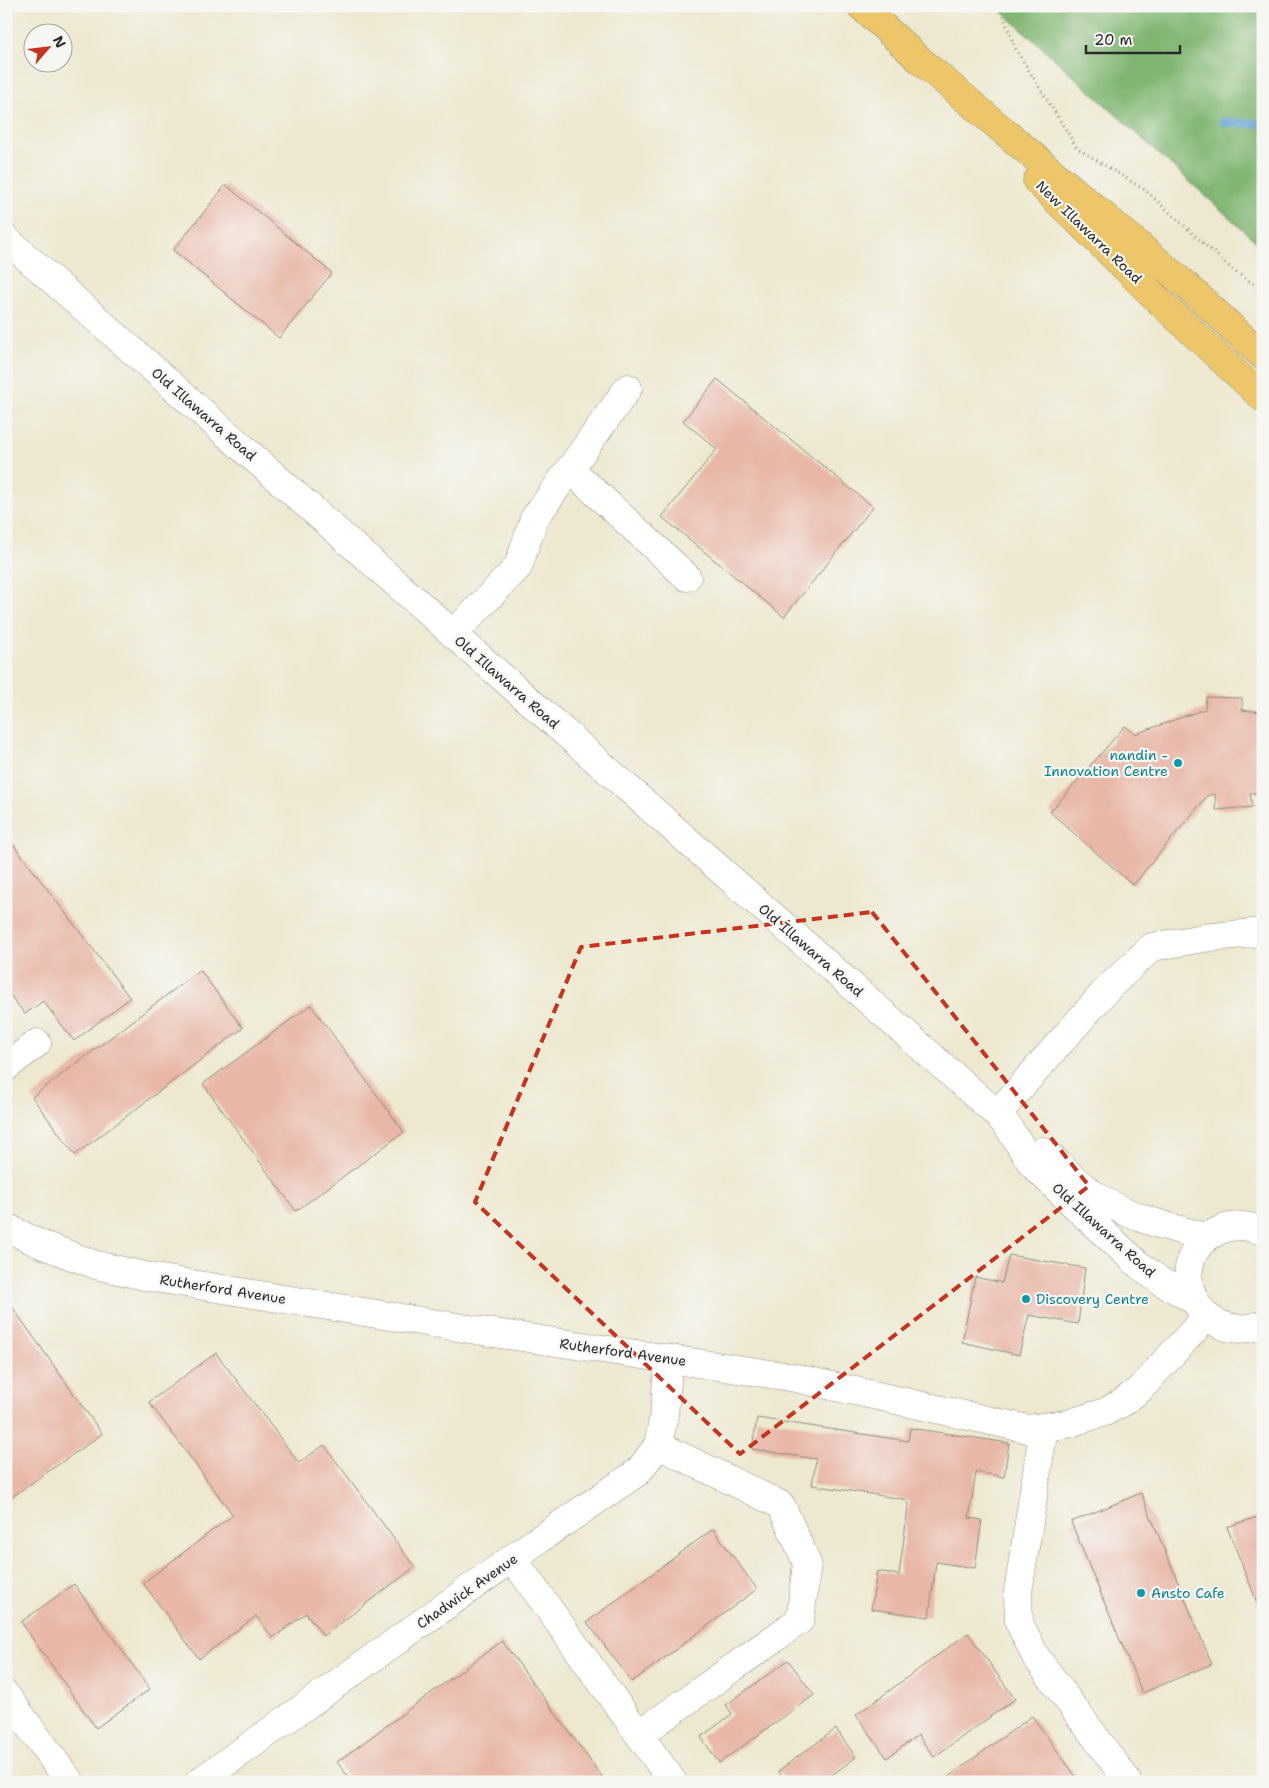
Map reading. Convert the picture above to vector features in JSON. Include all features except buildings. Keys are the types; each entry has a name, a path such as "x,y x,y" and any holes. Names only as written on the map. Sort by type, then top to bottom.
{"highway":[{"name":"New Illawarra Road","path":"861,6 921,61 1188,287 1263,356"},
{"name":"New Illawarra Road","path":"921,61 974,119 1161,302 1263,398"}],"lane":[{"name":"Old Illawarra Road","path":"6,239 1002,1120 1031,1141 1092,1193 1146,1220 1208,1237"},
{"path":"453,634 518,567 534,519 628,388"},
{"path":"570,469 687,576"},
{"path":"1002,1120 1109,987 1152,947 1203,938 1263,932"},
{"path":"6,1067 37,1043"},
{"name":"Old Illawarra Road","path":"1002,1120 1032,1164 1140,1265 1200,1308 1216,1323 1227,1328 1240,1330 1259,1329"},
{"path":"1200,1308 1188,1281 1191,1261 1195,1252 1208,1237 1222,1229 1255,1223"},
{"name":"Rutherford Avenue","path":"6,1227 38,1243 96,1265 149,1277 494,1333 791,1377 1028,1429 1067,1424 1105,1412 1122,1403 1140,1388 1200,1308"},
{"name":"Chadwick Avenue","path":"199,1782 512,1559 638,1472 658,1445 664,1415 670,1359"},
{"path":"1044,1427 1018,1592 1019,1622 1036,1657 1127,1782"},
{"path":"640,1734 800,1620 807,1562 781,1506 658,1445"},
{"path":"512,1559 673,1782"},
{"path":"6,1695 70,1782"}],"path":[{"path":"1000,6 1015,48 1077,148 1145,190 1234,272 1263,290"}],"highlighted area":[{"path":"872,912 1089,1186 740,1454 475,1202 581,947"}],"green space":[{"path":"996,6 1263,6 1263,248"}],"waterway":[{"path":"1224,122 1263,124"}],"place":[{"name":"nandin - Innovation Centre","path":"1178,763"},
{"name":"Discovery Centre","path":"1026,1299"},
{"name":"Ansto Cafe","path":"1141,1593"}]}
